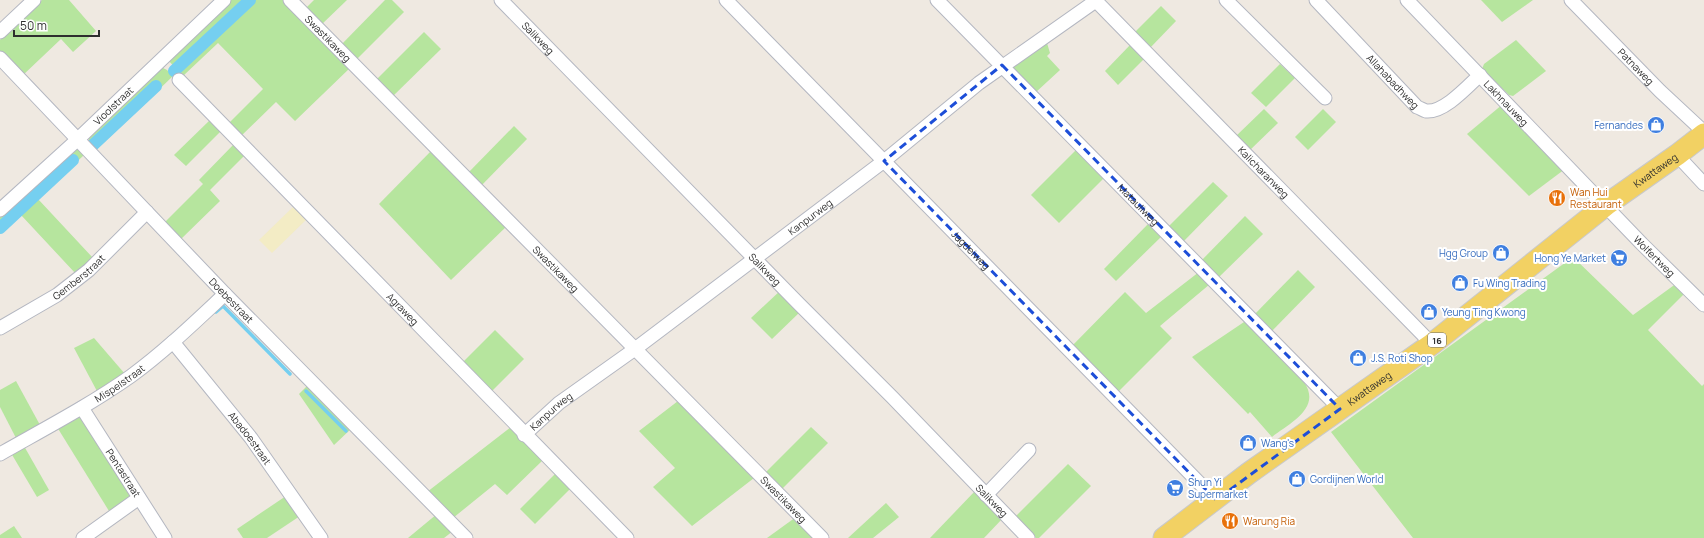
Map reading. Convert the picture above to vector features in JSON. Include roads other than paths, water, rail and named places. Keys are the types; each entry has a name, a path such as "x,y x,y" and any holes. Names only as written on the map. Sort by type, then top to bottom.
{"main road":[{"name":"Kwattaweg","path":"1164,538 1216,500 1249,473 1432,344 1606,205 1677,155 1704,133"}],"street":[{"path":"0,32 34,0"},
{"name":"Vioolstraat","path":"0,210 77,140 224,0"},
{"name":"Swastikaweg","path":"290,0 822,538"},
{"name":"Salikweg","path":"501,0 892,397 1028,538"},
{"name":"Jagdeiweg","path":"726,0 1216,500"},
{"name":"Matauliweg","path":"937,0 1340,409"},
{"name":"Kanpurweg","path":"524,434 559,403 635,349 884,161 1002,65 1096,0"},
{"name":"Kalicharanweg","path":"1096,0 1432,344"},
{"path":"1226,0 1325,98"},
{"name":"Allahabadhweg","path":"1316,0 1417,107 1426,111 1441,108 1480,75"},
{"name":"Lakhnauweg","path":"1407,0 1606,205"},
{"name":"Patnaweg","path":"1571,0 1660,91 1704,133"},
{"name":"Doebestraat","path":"0,58 226,294 466,538"},
{"name":"Agraweg","path":"179,80 627,538"},
{"path":"1677,155 1704,184"},
{"name":"Wolfertweg","path":"1606,205 1642,244 1704,305"},
{"name":"Gemberstraat","path":"0,328 57,295 88,270 147,212"},
{"name":"Mispelstraat","path":"0,454 82,408 131,375 173,342 226,294"},
{"name":"Abadoestraat","path":"173,342 251,438 321,538"},
{"name":"Pentastraat","path":"82,408 165,538"},
{"path":"986,495 1028,450"},
{"path":"83,538 139,498"}],"waterway":[{"path":"174,71 250,0"},
{"path":"93,145 156,86"},
{"path":"0,228 73,160"},
{"path":"216,312 223,306 290,374"},
{"path":"306,391 346,431"}],"place":[{"name":"Fernandes","path":"1656,125"},
{"name":"Wan Hui Restaurant","path":"1557,198"},
{"name":"Hgg Group","path":"1501,253"},
{"name":"Hong Ye Market","path":"1619,258"},
{"name":"Fu Wing Trading","path":"1460,283"},
{"name":"Yeung Ting Kwong","path":"1429,312"},
{"name":"J.S. Roti Shop","path":"1358,358"},
{"name":"Wang's","path":"1248,443"},
{"name":"Gordijnen World","path":"1297,479"},
{"name":"Shun Yi Supermarket","path":"1175,488"},
{"name":"Warung Ria","path":"1230,521"}]}
